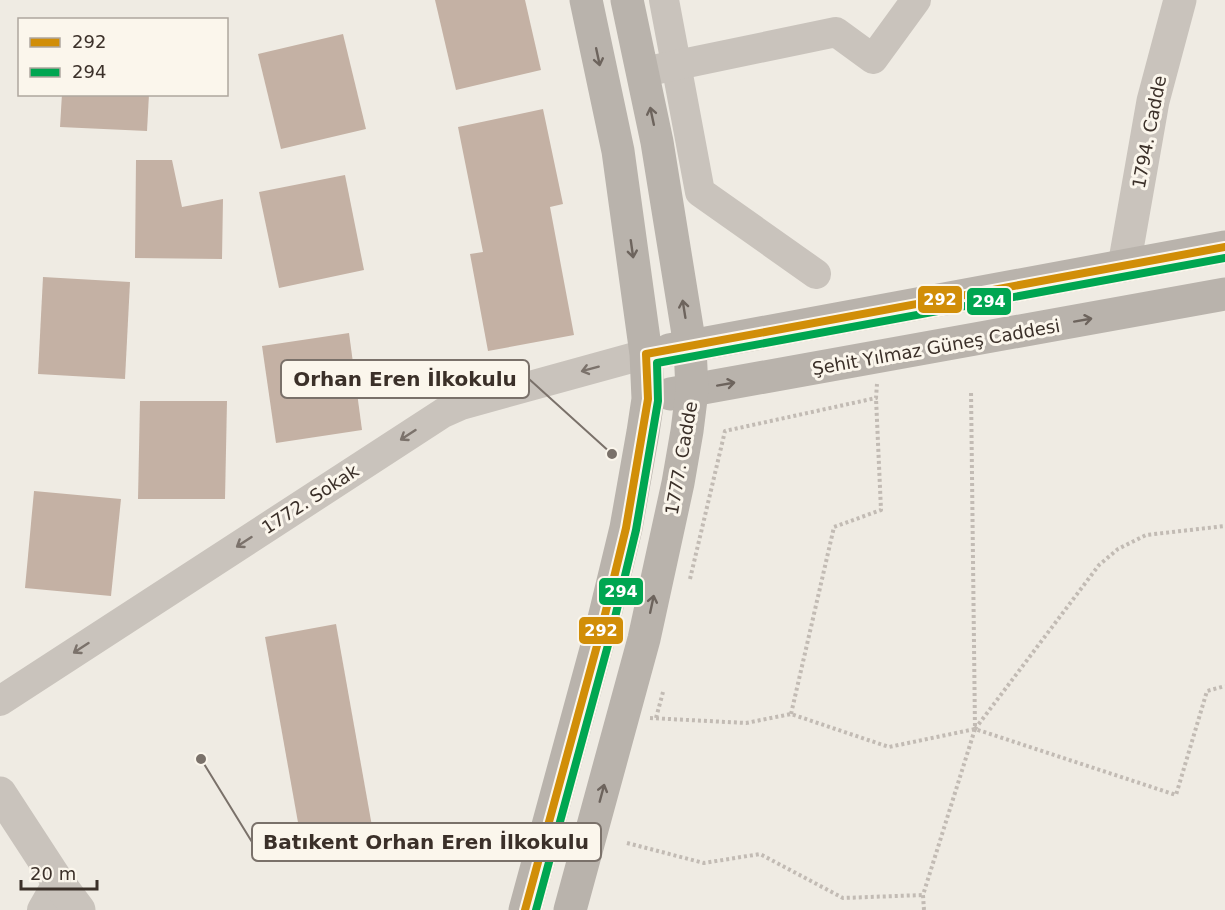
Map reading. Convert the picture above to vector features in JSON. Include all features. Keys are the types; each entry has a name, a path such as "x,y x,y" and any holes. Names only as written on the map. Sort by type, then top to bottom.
{"main road":[{"path":"525,910 601,632 626,528 648,399 646,354 618,151 586,0"},
{"name":"1777. Cadde","path":"570,910 644,639 678,483 692,390 690,346 657,142 627,0"},
{"path":"646,354 1225,248"},
{"path":"1124,266 1133,311"},
{"name":"Şehit Yılmaz Güneş Caddesi","path":"648,399 1225,294"}],"street":[{"path":"664,0 700,192 816,274"},
{"path":"642,73 836,32 873,59 916,0"},
{"name":"1794. Cadde","path":"1124,266 1153,101 1180,0"},
{"name":"1772. Sokak","path":"0,700 443,413 461,405 646,354"},
{"path":"0,793 79,910"},
{"path":"42,910 58,882"}],"path":[{"path":"791,714 834,527 881,510 876,398 879,357"},
{"path":"924,910 923,895 975,729 970,390"},
{"path":"689,580 725,431 876,398"},
{"path":"975,729 1099,565 1118,549 1146,536 1225,526"},
{"path":"656,718 664,684"},
{"path":"623,716 746,723 791,714 889,747 975,729 1176,795 1207,691 1225,687"},
{"path":"627,843 704,863 760,854 843,898 923,895"}],"building":[{"path":"435,0 525,0 541,70 456,90"},
{"path":"343,34 366,129 281,149 258,54"},
{"path":"62,96 149,96 147,131 60,127"},
{"path":"543,109 563,204 550,207 574,335 488,351 470,254 483,252 458,127"},
{"path":"136,160 172,160 182,207 223,199 222,259 135,258"},
{"path":"345,175 364,270 279,288 259,192"},
{"path":"43,277 130,282 125,379 38,374"},
{"path":"349,333 362,430 276,443 262,346"},
{"path":"140,401 227,401 225,499 138,499"},
{"path":"34,491 121,499 111,596 25,588"},
{"path":"336,624 373,832 302,845 265,637"}],"transit line":[{"name":"292","path":"525,910 601,631 626,528 648,399 646,354 1225,247"},
{"name":"294","path":"536,910 611,634 636,530 658,401 657,363 1225,258"}],"place":[{"name":"Orhan Eren İlkokulu","path":"612,454"},
{"name":"Batıkent Orhan Eren İlkokulu","path":"201,759"}]}
